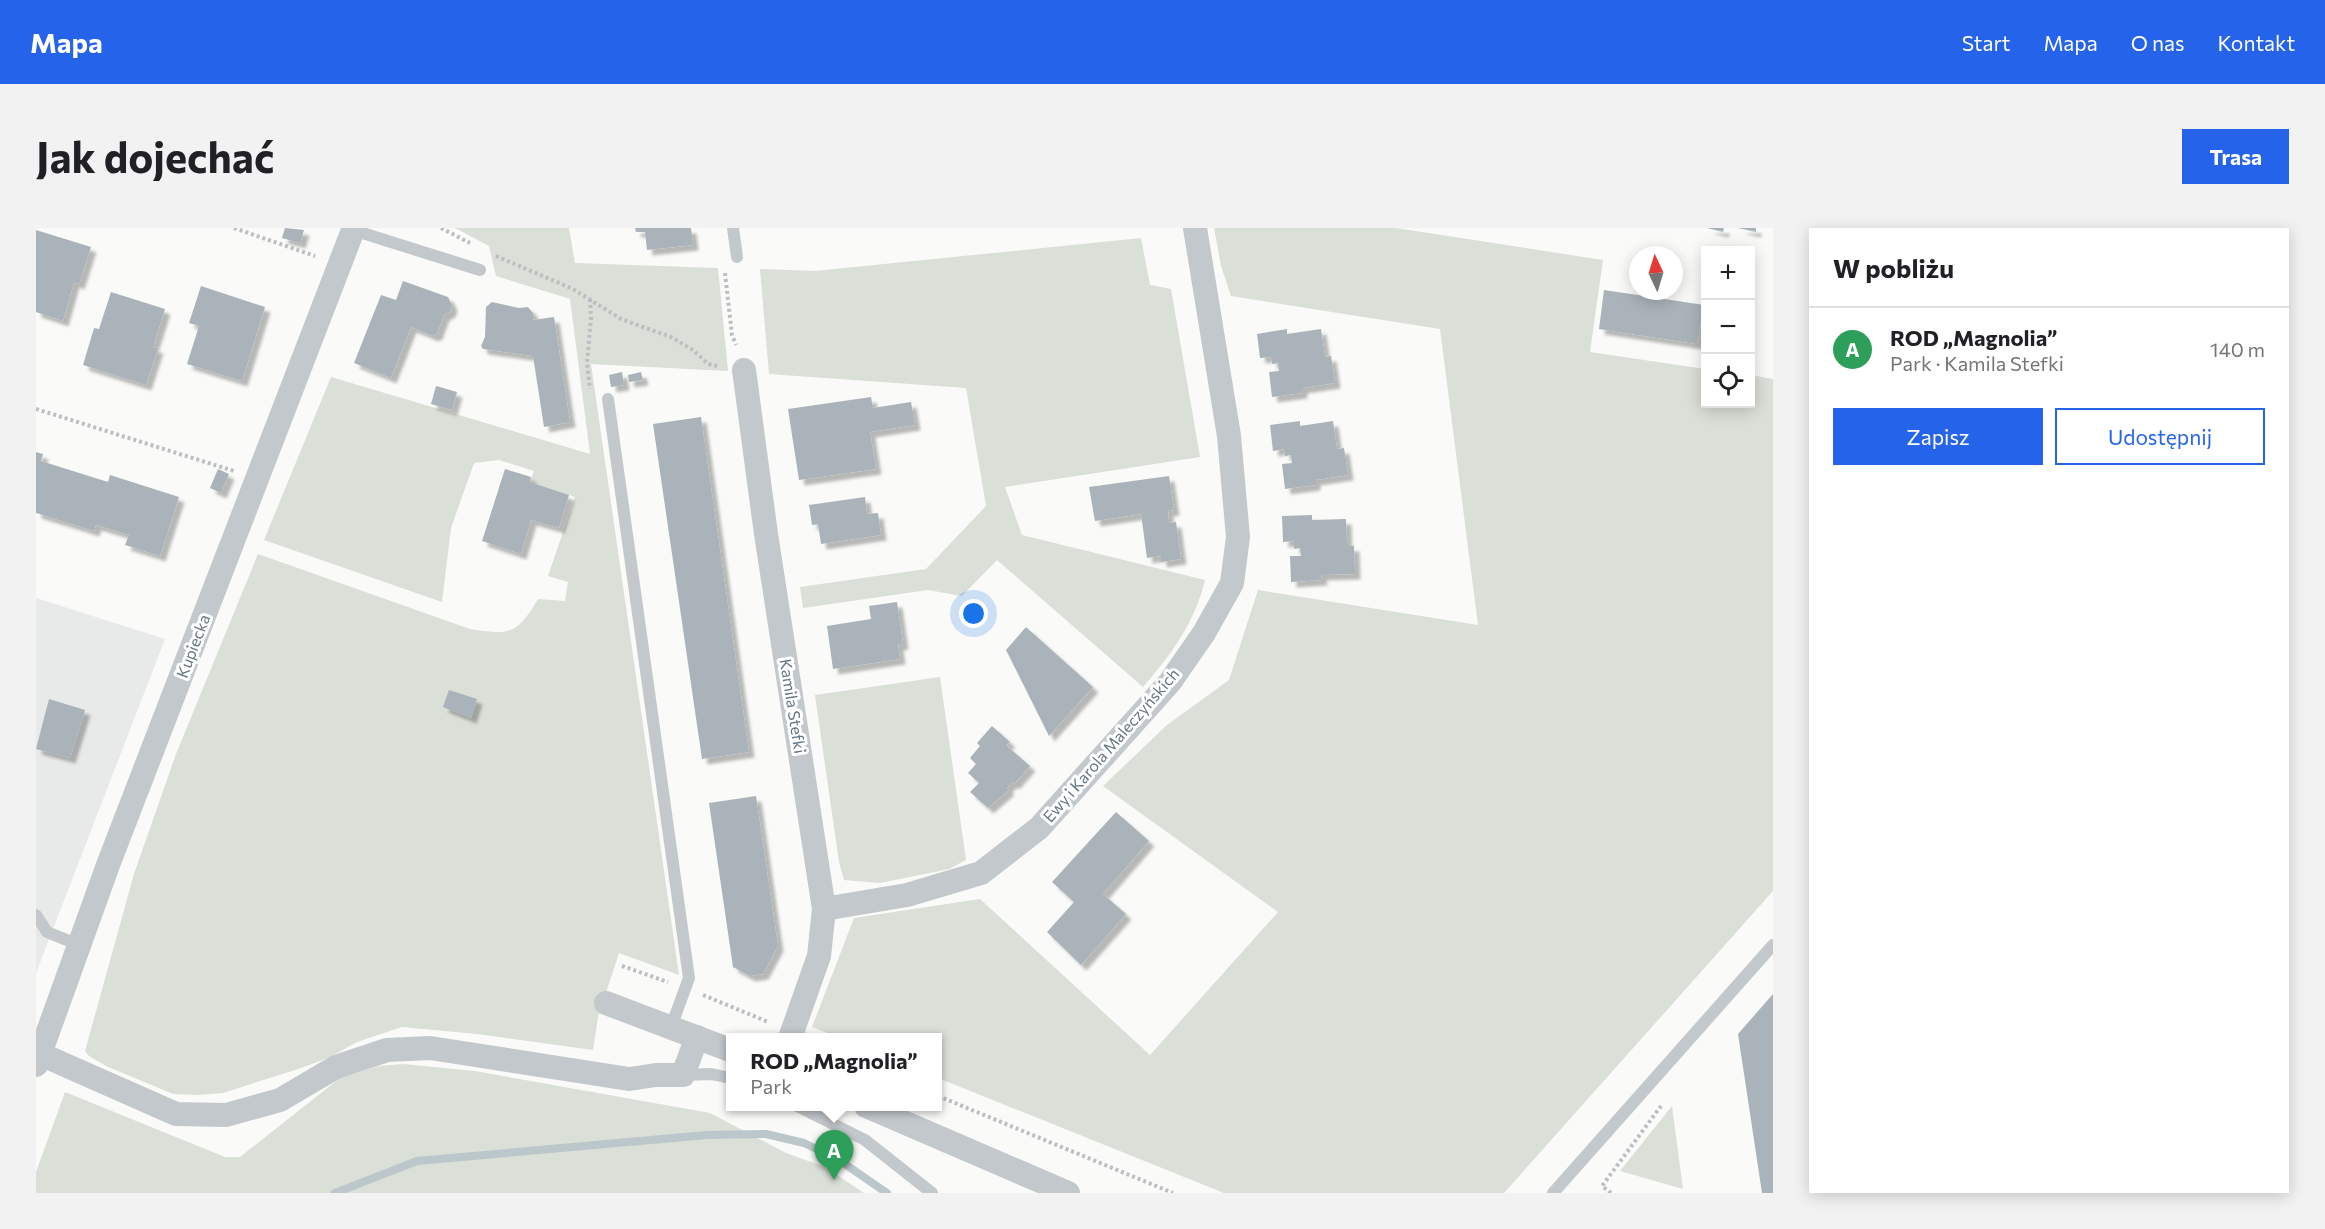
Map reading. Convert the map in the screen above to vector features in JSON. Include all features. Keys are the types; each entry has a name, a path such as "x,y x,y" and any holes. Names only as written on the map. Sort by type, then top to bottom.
{"street":[{"name":"Ewy i Karola Maleczyńskich","path":"824,909 907,895 981,873 1039,828 1170,682 1204,633 1232,583 1238,537 1229,436 1195,228"},
{"name":"Kupiecka","path":"38,1060 108,865 353,229"},
{"name":"Kamila Stefki","path":"744,370 766,534 824,909 819,956 792,1033"},
{"path":"606,1003 726,1048"},
{"path":"38,1060 176,1114 226,1115 280,1100 336,1068 387,1050 430,1048 629,1079 656,1075 683,1075 697,1037"},
{"path":"875,1111 1068,1193"}],"lane":[{"path":"733,228 737,257"},
{"path":"353,229 480,270"},
{"path":"608,399 689,978 672,1027"},
{"path":"36,915 47,933 79,945"},
{"path":"1553,1193 1773,945"},
{"path":"683,1075 711,1074 726,1077"},
{"path":"805,1111 865,1140 932,1193"}],"path":[{"path":"234,228 339,265"},
{"path":"441,228 478,247"},
{"path":"488,253 573,289 621,320 671,337 693,350 708,364 744,370 732,335 724,267"},
{"path":"590,299 591,318 587,363 591,392 608,399"},
{"path":"36,409 230,470"},
{"path":"622,966 686,989 786,1033"},
{"path":"942,1098 1173,1193"},
{"path":"1611,1193 1602,1186 1662,1104 1656,1099"}],"shaded area":[{"path":"455,228 569,228 575,263 718,268 728,371 591,364 679,975 619,953 598,1017 593,1050 477,1034 402,1027 357,1042 328,1058 223,1093 173,1094 106,1066 85,1051 134,874 176,754 258,554 470,629 495,632 511,630 524,620 538,599 565,601 568,582 548,576 575,497 530,482 534,471 499,460 474,463 451,528 442,602 264,540 331,377 590,454 570,299 496,276 489,246"},
{"path":"1214,228 1396,228 1603,260 1590,352 1701,368 1701,408 1755,408 1755,376 1773,379 1773,891 1504,1193 1224,1193 942,1080 942,1033 828,1033 812,1027 854,918 980,899 1150,1055 1278,912 1103,786 1167,725 1229,680 1258,590 1478,625 1440,329 1231,296 1221,266"},
{"path":"1141,238 1150,285 1171,289 1200,457 1005,487 1022,535 1205,580 1195,610 1181,637 1143,687 997,560 962,596 928,590 803,608 800,587 926,569 986,506 966,388 769,374 760,269 815,271"},
{"path":"36,598 165,639 36,973"},
{"path":"940,677 966,860 949,869 880,883 844,880 839,862 815,695"},
{"path":"403,1064 475,1071 710,1113 786,1153 825,1167 864,1193 36,1193 36,1172 65,1092 225,1157 240,1157 340,1078 379,1066"},
{"path":"1672,1106 1683,1189 1620,1171"}],"building":[{"path":"285,228 304,230 300,243 282,238"},
{"path":"635,228 691,228 693,245 647,250 645,232 636,232"},
{"path":"1707,228 1724,228 1723,232"},
{"path":"1738,228 1756,228 1756,232"},
{"path":"36,230 91,247 79,284 74,282 63,321 36,312"},
{"path":"403,281 448,297 452,305 450,312 444,315 437,334 433,336 411,327 391,378 354,363 381,295 396,300"},
{"path":"201,286 265,307 242,381 187,364 199,326 189,323"},
{"path":"1604,290 1629,294 1629,300 1671,300 1701,305 1697,344 1599,329"},
{"path":"111,292 165,309 153,347 158,348 146,385 83,365 94,328 99,329"},
{"path":"492,302 519,308 528,307 533,313 533,320 554,317 570,422 544,427 533,356 483,349 481,346 485,337 486,307"},
{"path":"1287,329 1287,334 1321,329 1325,357 1331,356 1335,383 1302,388 1302,393 1272,397 1269,372 1279,371 1278,363 1272,364 1271,357 1260,358 1257,334"},
{"path":"622,372 624,385 611,387 609,375"},
{"path":"641,372 643,380 629,382 628,375"},
{"path":"436,386 457,392 452,410 431,404"},
{"path":"871,397 873,408 911,402 915,425 870,432 876,469 799,480 788,409"},
{"path":"701,417 749,752 702,759 653,424"},
{"path":"1300,421 1300,426 1333,421 1337,449 1344,448 1348,475 1315,480 1315,485 1285,489 1282,464 1292,463 1291,455 1285,456 1284,449 1273,451 1270,425"},
{"path":"36,452 43,454 41,461 108,482 110,475 179,497 160,556 125,545 129,535 96,525 94,531 36,513"},
{"path":"218,469 229,474 221,493 210,488"},
{"path":"505,469 531,477 530,482 569,495 559,528 531,520 521,554 482,541"},
{"path":"1169,476 1174,510 1168,511 1169,523 1176,522 1181,559 1161,562 1161,556 1147,558 1141,514 1095,521 1089,487"},
{"path":"865,497 867,514 878,513 881,535 821,544 818,524 812,525 809,505"},
{"path":"1312,515 1312,520 1346,519 1347,546 1354,546 1355,574 1321,575 1322,580 1291,582 1290,556 1301,556 1300,548 1294,549 1294,541 1283,542 1282,516"},
{"path":"897,602 903,644 898,645 900,659 833,669 827,626 871,619 869,606"},
{"path":"1026,627 1093,687 1049,736 1006,650"},
{"path":"449,690 477,699 471,718 443,707"},
{"path":"49,699 85,710 70,758 36,749"},
{"path":"992,726 1010,742 1006,745 1030,766 1014,784 1012,782 1009,785 1007,788 1009,790 988,808 970,792 979,783 968,773 976,764 970,758 980,746 977,743"},
{"path":"756,796 778,946 763,974 750,976 733,967 709,803"},
{"path":"1116,812 1149,841 1103,894 1126,914 1081,965 1047,932 1074,902 1052,882"},
{"path":"1773,994 1773,1193 1762,1193 1738,1034"}],"waterway":[{"path":"335,1193 417,1161 707,1135 766,1134 804,1143 839,1160 887,1193"}],"place":[{"name":"ROD „Magnolia”","path":"834,1180"}]}
